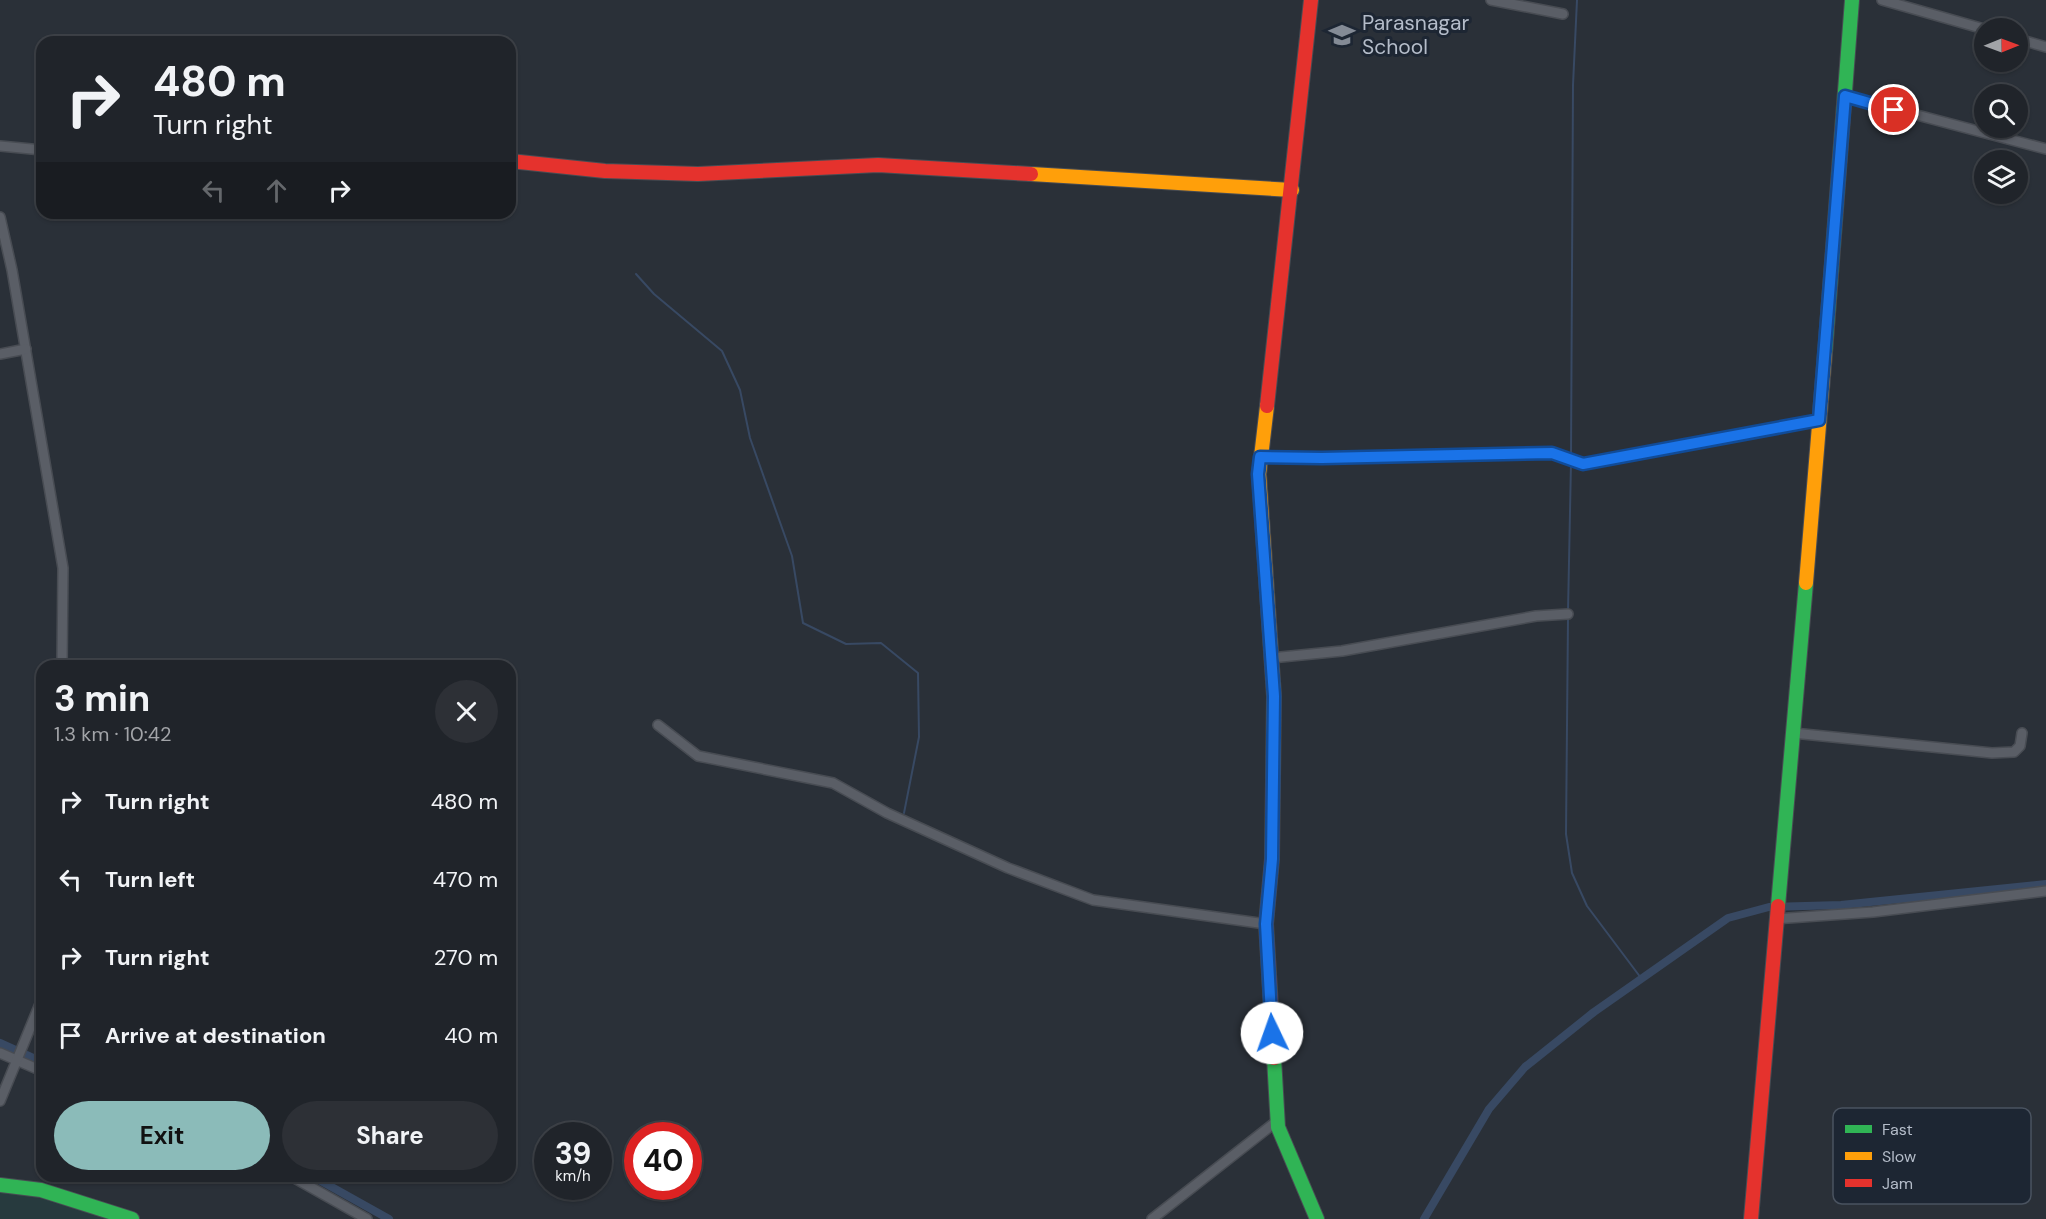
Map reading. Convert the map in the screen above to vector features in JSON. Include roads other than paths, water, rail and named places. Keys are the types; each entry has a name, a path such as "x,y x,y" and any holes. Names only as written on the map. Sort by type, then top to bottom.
{"street":[{"path":"1311,0 1292,190 1258,474 1274,696 1272,859 1266,924 1277,1121 1317,1219"},
{"path":"1491,0 1563,14"},
{"path":"1751,1219 1852,0"},
{"path":"1882,0 1974,26"},
{"path":"2028,42 2046,47"},
{"path":"1845,96 2046,149"},
{"path":"0,146 36,149"},
{"path":"516,162 605,171 698,174 878,165 1292,190"},
{"path":"0,217 26,349 63,568 62,660"},
{"path":"0,354 26,349"},
{"path":"1260,457 1322,458 1552,453 1583,464 1819,420"},
{"path":"1271,658 1342,651 1536,616 1568,614"},
{"path":"658,725 698,756 833,783 887,813 978,854 1094,900 1266,924"},
{"path":"1792,733 1992,753 2014,752 2020,746 2022,733"},
{"path":"1776,918 1873,912 2046,891"},
{"path":"0,1101 36,1013"},
{"path":"0,1053 36,1068"},
{"path":"1152,1219 1277,1121"},
{"path":"302,1182 367,1219"},
{"path":"0,1185 41,1190 132,1219"}],"waterway":[{"path":"1571,456 1573,85 1577,0"},
{"path":"636,274 654,294 722,351 740,390 750,438 792,556 803,623 846,644 881,643 918,673 919,737 904,813"},
{"path":"1568,612 1571,462"},
{"path":"1568,618 1566,834 1572,873 1587,906 1641,978"},
{"path":"1424,1219 1489,1109 1525,1067 1594,1012 1728,918 1769,907 1841,905 2046,884"},
{"path":"0,1043 36,1059"},
{"path":"323,1182 389,1219"}],"place":[{"name":"Parasnagar School","path":"1342,35"}]}
